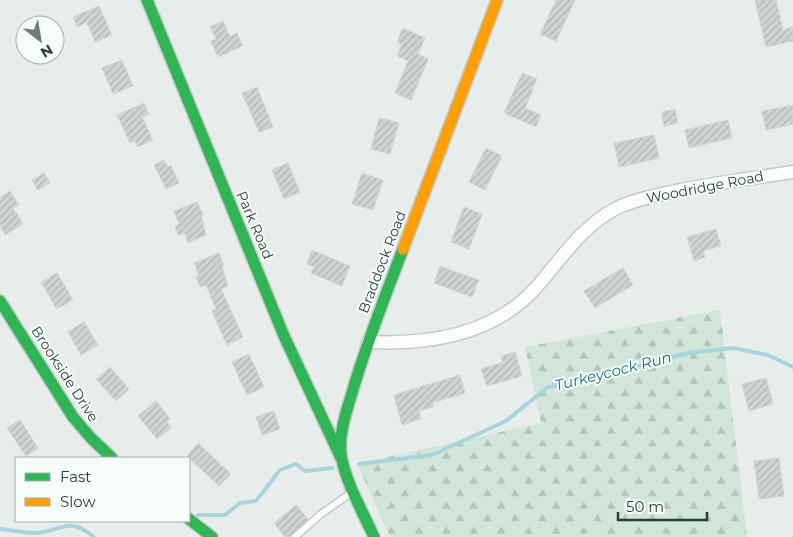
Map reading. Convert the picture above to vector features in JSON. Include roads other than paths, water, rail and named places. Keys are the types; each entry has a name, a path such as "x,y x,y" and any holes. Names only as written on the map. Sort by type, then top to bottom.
{"street":[{"name":"Park Road","path":"147,0 284,336 341,458"},
{"name":"Braddock Road","path":"374,537 353,492 341,458 341,438 345,416 368,342 497,0"},
{"name":"Woodridge Road","path":"368,342 425,341 473,330 491,323 523,301 589,227 617,208 636,200 687,188 793,172"},
{"name":"Brookside Drive","path":"0,301 66,408 83,431 111,457"},
{"path":"190,519 212,537"}],"lane":[{"path":"295,537 320,514 353,492"}],"waterway":[{"name":"Turkeycock Run","path":"359,464 432,455 506,421 548,387 569,384 688,353 733,348 768,355 793,367"},
{"name":"Turkeycock Run","path":"198,515 225,515 240,503 256,501 280,470 296,464 305,471 333,468"},
{"name":"Turkeycock Run","path":"0,529 35,533 71,526 85,530 94,537"}]}
